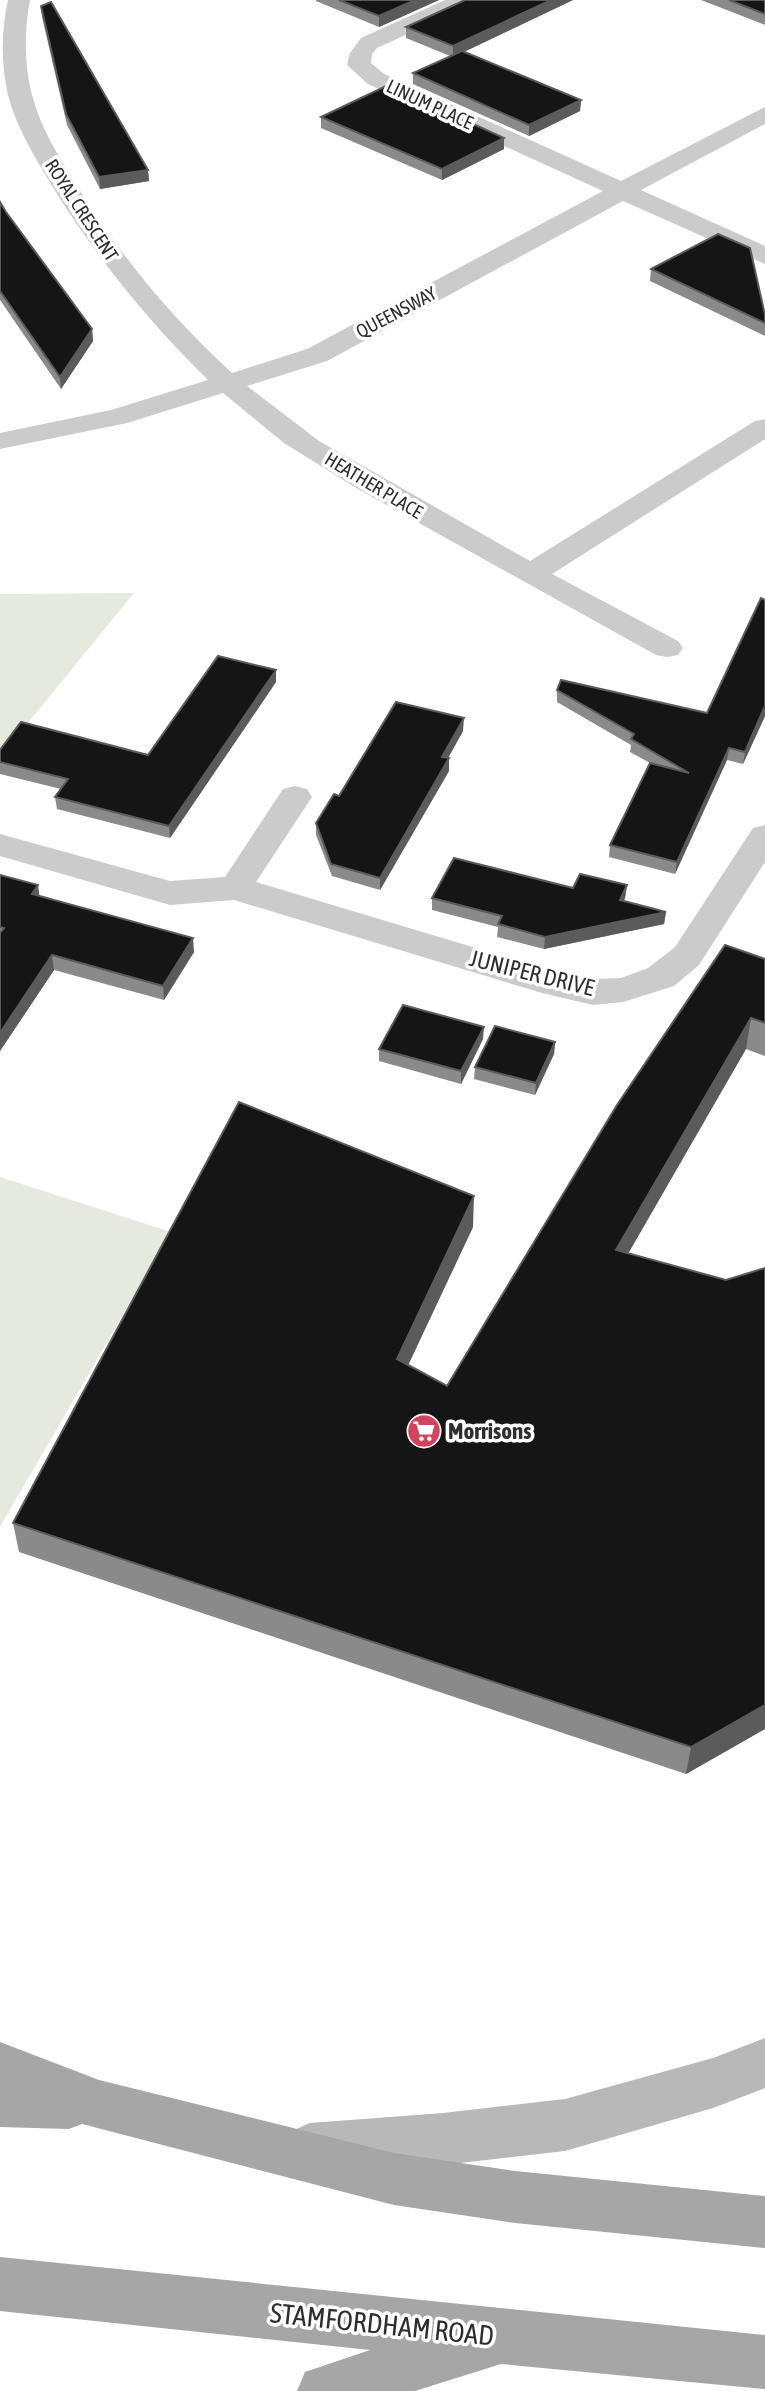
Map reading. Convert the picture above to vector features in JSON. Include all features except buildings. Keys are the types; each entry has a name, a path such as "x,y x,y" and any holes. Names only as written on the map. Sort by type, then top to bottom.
{"main road":[{"path":"277,2151 443,2139 565,2124 713,2083 765,2063"},
{"path":"0,2067 99,2105 394,2179 515,2197 765,2222"},
{"path":"0,2102 99,2105"},
{"name":"STAMFORDHAM ROAD","path":"0,2284 765,2362"},
{"path":"324,2391 504,2337"}],"street":[{"name":"ROYAL CRESCENT","path":"19,0 14,43 20,95 39,142 108,254 166,321 227,383"},
{"name":"LINUM PLACE","path":"463,0 369,43 360,53 359,65 376,79 622,192"},
{"name":"QUEENSWAY","path":"0,441 117,417 317,355 765,114"},
{"path":"622,192 765,256"},
{"name":"HEATHER PLACE","path":"227,383 288,433 400,502 667,648"},
{"path":"531,574 765,427"},
{"path":"235,888 295,797"},
{"name":"JUNIPER DRIVE","path":"0,845 170,893 235,888 555,984 593,992 622,989 661,977 687,956 765,836"}],"shaded area":[{"path":"134,593 0,757 0,594"},
{"path":"0,1177 171,1232 0,1527"}],"place":[{"name":"Morrisons","path":"424,1431"}]}
